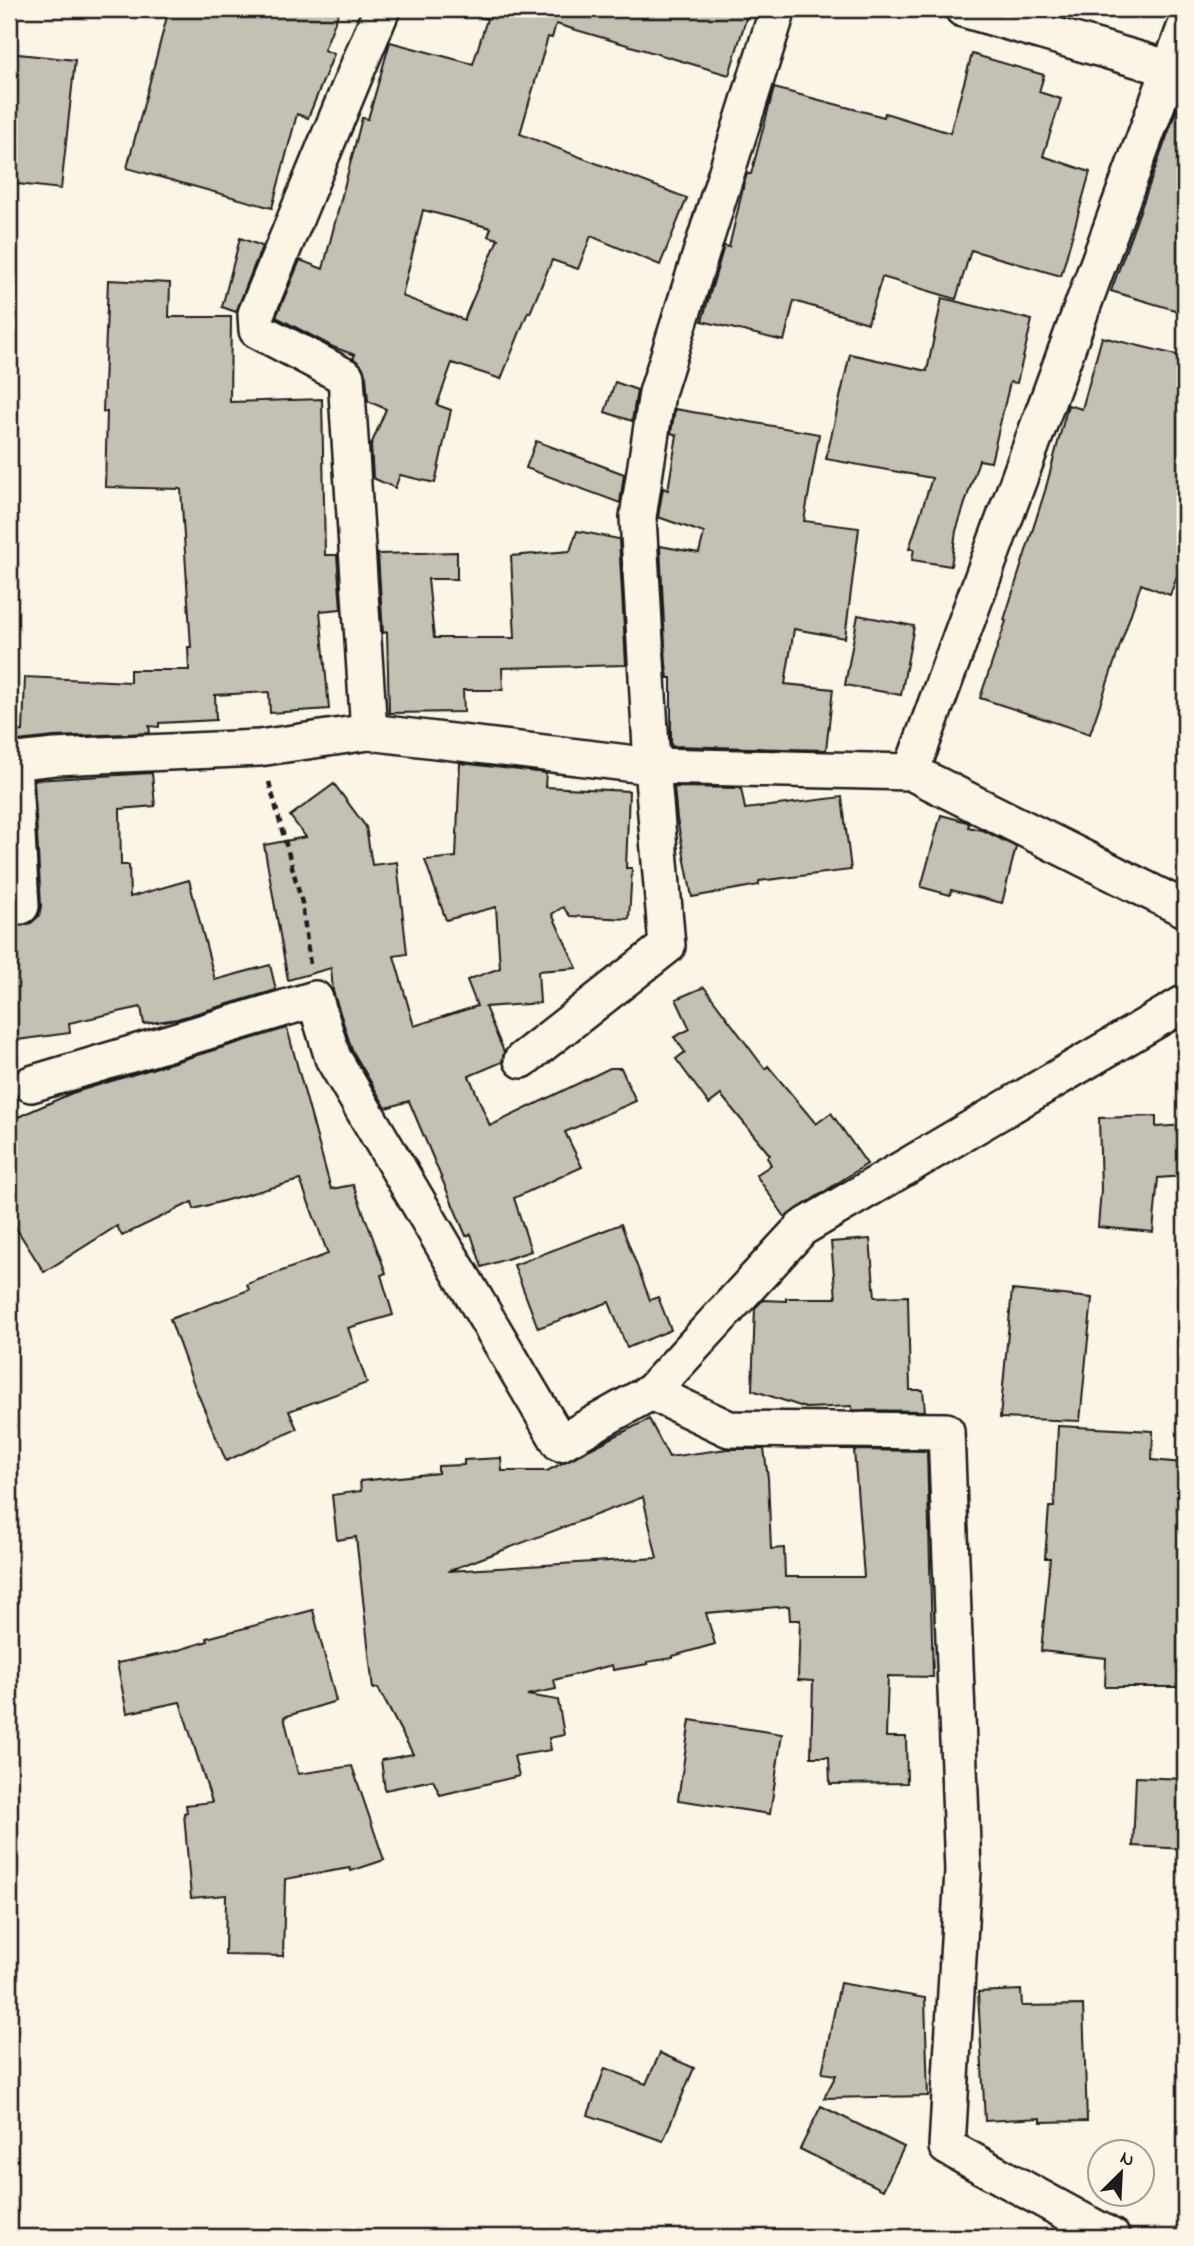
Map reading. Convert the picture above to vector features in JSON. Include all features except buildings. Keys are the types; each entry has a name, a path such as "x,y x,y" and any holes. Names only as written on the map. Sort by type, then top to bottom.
{"street":[{"path":"369,732 346,377 257,330 256,314 382,9"},
{"path":"522,1060 667,946 652,766 638,517 656,393 778,9"},
{"path":"962,9 1177,71"},
{"path":"911,772 1177,71 1185,28"},
{"path":"21,906 11,762 55,757 259,748 369,732 652,766 911,772 1185,909"},
{"path":"31,1084 315,999 333,1058 560,1443 651,1392 802,1228 1185,1003"},
{"path":"651,1392 729,1429 946,1431 963,1871 947,2147 1112,2237"}],"path":[{"path":"259,748 302,902 315,999"}]}
